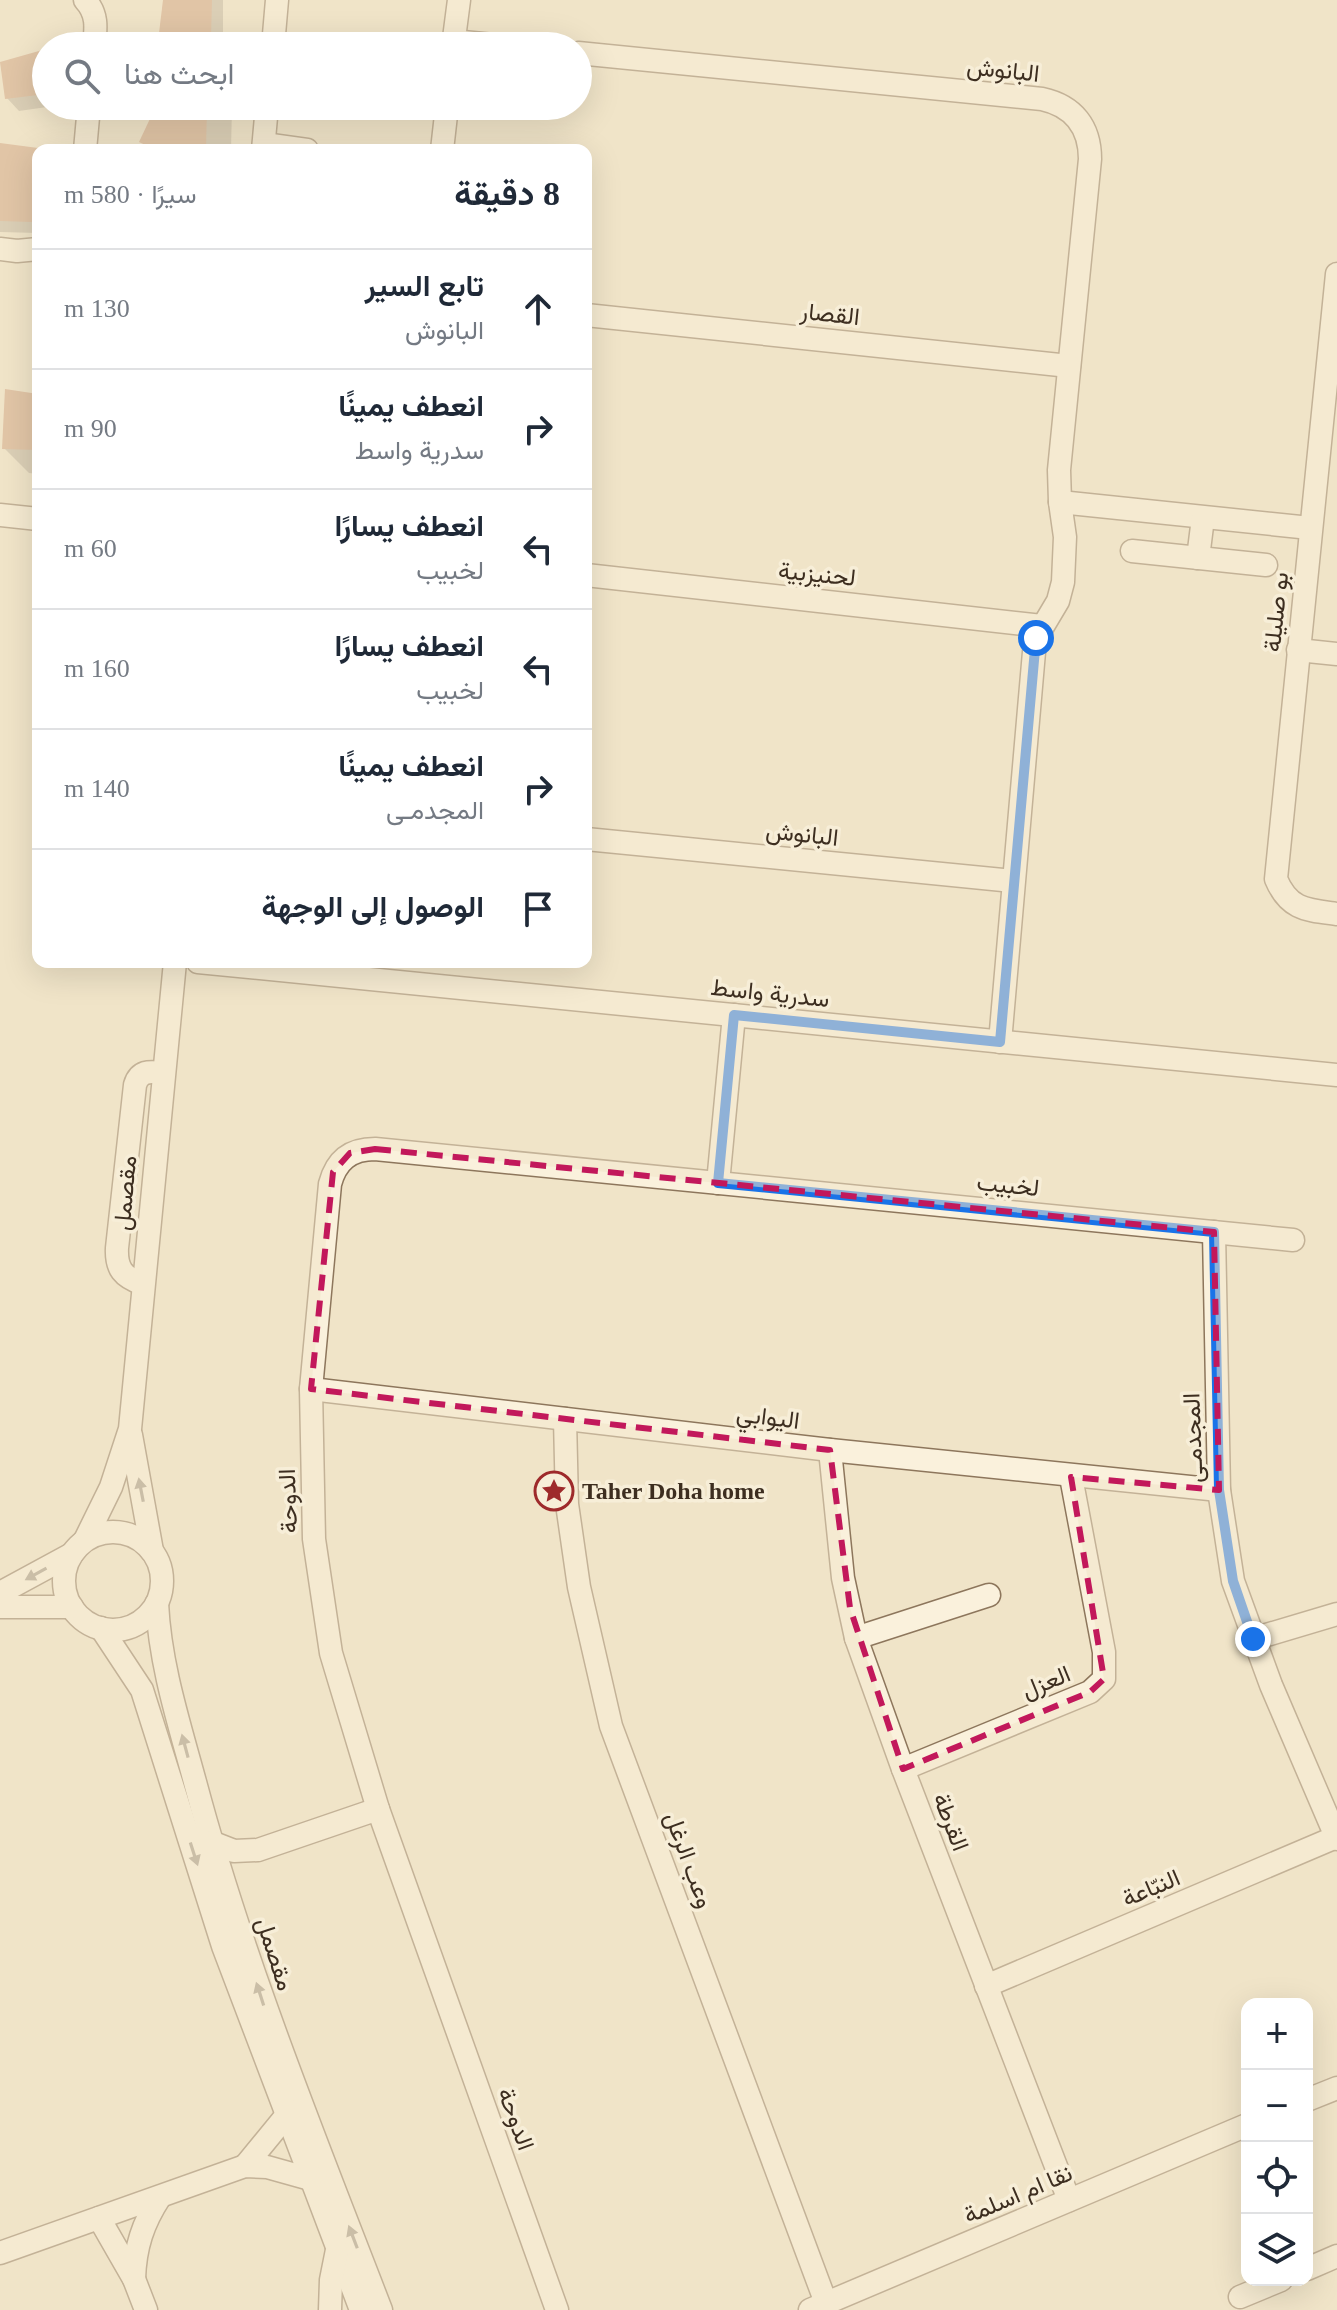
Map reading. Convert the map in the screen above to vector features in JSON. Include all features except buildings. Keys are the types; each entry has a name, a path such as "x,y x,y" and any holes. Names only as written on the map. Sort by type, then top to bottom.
{"street":[{"path":"85,0 96,19 95,32"},
{"path":"274,32 277,0"},
{"path":"455,32 459,0"},
{"name":"البانوش","path":"592,54 1042,99 1069,109 1079,119 1090,145 1059,470 1065,537 1063,582 1058,601 1042,626 1034,652 1000,1042"},
{"path":"86,144 88,120"},
{"path":"264,144 266,120"},
{"path":"443,144 445,120"},
{"path":"0,249 32,250"},
{"name":"بو صليلة","path":"1337,274 1331,394 1310,528 1276,879 1282,893 1292,904 1306,910 1337,914"},
{"name":"القصار","path":"592,316 1069,366"},
{"path":"1060,502 1310,528"},
{"path":"0,515 32,518"},
{"path":"1198,558 1203,518"},
{"path":"1132,551 1266,565"},
{"name":"لحنيزبية","path":"592,576 1042,626"},
{"path":"1298,650 1337,654"},
{"name":"البانوش","path":"592,840 1013,881"},
{"name":"مقصمل","path":"78,1547 111,1487 130,1429 174,968"},
{"name":"سدرية واسط","path":"259,968 1337,1075"},
{"path":"718,1183 734,1015"},
{"name":"لخبيب","path":"330,1184 340,1161 350,1153 375,1149 1293,1240"},
{"name":"الدوحة","path":"330,1184 311,1389 314,1539 331,1653 378,1809 557,2310"},
{"name":"المجدمـى","path":"1214,1232 1219,1490 1233,1581 1253,1639 1337,1838"},
{"name":"اليوابي","path":"311,1389 1071,1477 1219,1490"},
{"name":"وعب الرغل","path":"565,1419 567,1504 579,1587 611,1726 818,2307"},
{"name":"مقصمل","path":"130,1429 152,1551"},
{"name":"القرطة","path":"830,1450 843,1578 856,1638 903,1769 1069,2200"},
{"name":"العزل","path":"903,1769 1090,1692 1104,1679 1104,1652 1071,1477"},
{"path":"0,1593 78,1547 102,1533 120,1532 138,1538 152,1551 161,1567 162,1586 157,1603 147,1616 134,1625 118,1629 101,1628 85,1620 72,1607 65,1590 65,1571 78,1547"},
{"path":"856,1638 989,1595"},
{"name":"مقصمل","path":"157,1603 161,1655 211,1842 267,2015 381,2310"},
{"path":"0,1607 72,1607"},
{"path":"1253,1639 1337,1614"},
{"name":"مقصمل","path":"101,1628 142,1690 223,1946 361,2310"},
{"path":"211,1842 234,1851 258,1850 378,1809"},
{"name":"النبّاعة","path":"986,1986 1337,1838"},
{"path":"227,1888 239,1866 258,1850"},
{"path":"1313,2098 1337,2088"},
{"path":"245,2166 286,2116"},
{"name":"نقا ام اسلمة","path":"818,2307 1241,2128"},
{"path":"0,2253 245,2166 278,2169 310,2179"},
{"path":"134,2279 140,2236 148,2215 160,2197"},
{"path":"99,2218 134,2279 146,2310"},
{"path":"330,2310 331,2280 337,2250"},
{"path":"1313,2266 1337,2256"},
{"path":"1240,2297 1267,2286"}],"highlighted area":[{"path":"375,1149 1214,1232 1219,1490 1071,1477 1104,1679 1090,1692 903,1769 850,1608 830,1450 311,1389 333,1172 350,1153"}],"place":[{"name":"Taher Doha home","path":"554,1491"}],"route":[{"path":"1036,638 1000,1042 734,1015 718,1183 1214,1232 1219,1490 1233,1581 1253,1639"}]}
